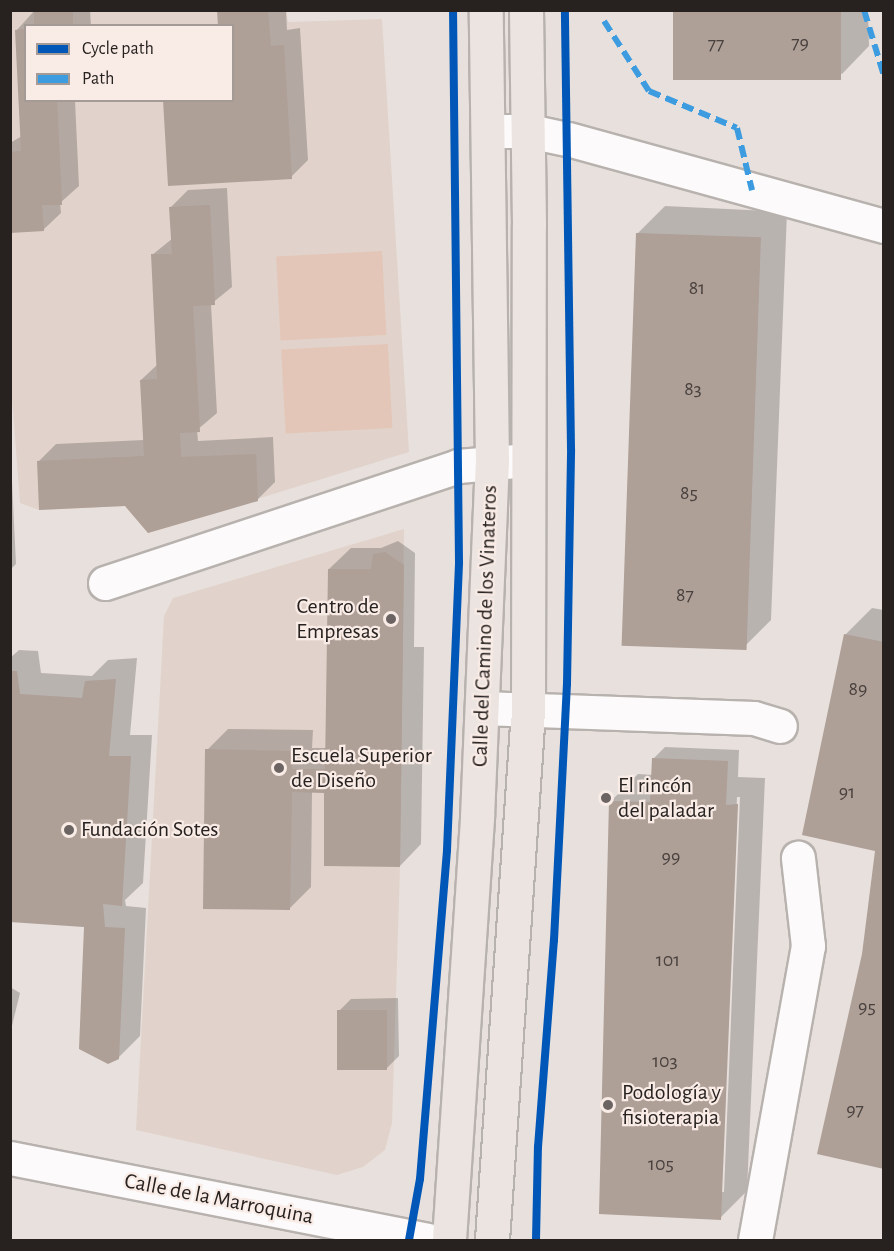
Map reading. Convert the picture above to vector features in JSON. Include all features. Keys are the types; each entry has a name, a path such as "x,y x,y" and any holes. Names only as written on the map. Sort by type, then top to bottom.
{"main road":[{"name":"Calle del Camino de los Vinateros","path":"449,1240 482,708 492,462 486,10"},
{"name":"Calle del Camino de los Vinateros","path":"492,1240 528,711 529,131 526,10"}],"street":[{"path":"489,131 529,131 884,226"},
{"path":"105,583 458,466 528,460"},
{"path":"482,708 754,718 780,726"},
{"path":"755,1240 808,946 798,858"},
{"name":"Calle de la Marroquina","path":"10,1158 427,1240"}],"shaded area":[{"path":"286,10 288,22 382,19 409,452 148,533 125,506 39,510 20,503 10,372 10,11"},
{"path":"382,251 386,335 281,340 276,257"},
{"path":"388,344 392,428 286,433 281,350"},
{"name":"Escuela Superior de Diseño","path":"404,529 400,867 392,1123 385,1150 363,1167 337,1175 136,1130 164,616 173,598"}],"building":[{"path":"34,10 73,10 73,24 34,24"},
{"path":"217,10 268,10 271,46 284,45 292,179 168,186 163,102 234,102 234,24 218,24"},
{"path":"673,10 841,10 841,80 673,80"},
{"path":"24,29 24,102 57,102 62,205 42,205 44,231 10,233 10,152 21,151 15,30"},
{"path":"210,205 215,305 193,306 200,432 180,433 181,457 256,454 258,501 148,533 125,506 39,510 37,461 144,456 140,380 157,379 151,254 172,254 169,207"},
{"path":"636,233 761,237 747,650 622,646"},
{"path":"385,552 404,565 400,867 324,866 324,793 292,792 290,910 203,909 205,749 292,751 292,769 325,769 328,569 371,569 373,554"},
{"path":"844,634 884,642 884,1169 817,1154 862,954 875,851 802,835"},
{"name":"Fundación Sotes","path":"10,671 17,671 20,694 82,698 85,681 116,679 109,756 131,756 122,906 103,904 105,927 125,928 119,1059 108,1064 79,1049 84,927 10,922"},
{"path":"652,758 728,761 726,805 738,804 721,1220 599,1214 609,801 650,802"},
{"path":"337,1010 387,1010 387,1070 337,1070"}],"marked path":[{"path":"864,10 884,76"},
{"path":"604,21 649,91 737,128 752,190"}],"cycle path":[{"path":"409,1240 420,1179 447,850 459,562 453,10"},
{"path":"536,1240 538,1147 554,940 567,684 571,449 565,10"}],"place":[{"name":"Centro de Empresas","path":"391,619"},
{"name":"Escuela Superior de Diseño","path":"279,768"},
{"name":"El rincón del paladar","path":"606,798"},
{"name":"Fundación Sotes","path":"69,830"},
{"name":"Podología y fisioterapia","path":"608,1105"}]}
